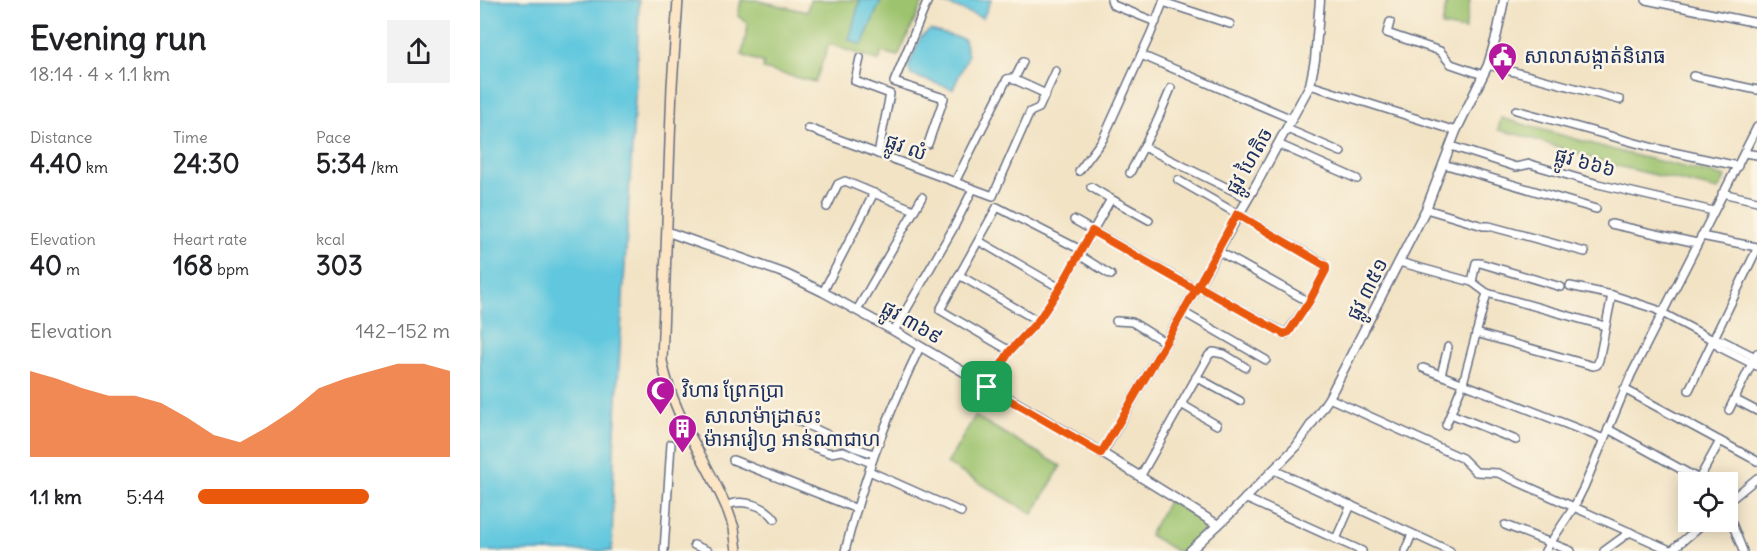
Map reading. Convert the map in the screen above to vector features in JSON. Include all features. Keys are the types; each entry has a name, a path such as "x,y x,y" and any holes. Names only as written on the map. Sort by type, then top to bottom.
{"main road":[{"path":"678,0 672,86 662,361 667,383 683,424 726,506 734,528 737,551"}],"street":[{"path":"879,154 890,94 928,0"},
{"path":"1111,0 1113,5 1156,22"},
{"name":"ផ្លូវ ហៃតិច","path":"1101,453 1166,343 1310,85 1315,60 1320,0"},
{"name":"ផ្លូវ ៣៥១","path":"1190,551 1296,447 1329,398 1425,209 1456,131 1488,65 1504,0"},
{"path":"1646,0 1757,23"},
{"path":"1079,171 1103,139 1156,22 1163,1 1230,24"},
{"path":"1390,22 1387,33 1442,52 1451,64 1483,75"},
{"path":"1141,55 1292,119"},
{"path":"860,58 854,76 855,81 890,94"},
{"path":"1014,80 1023,62"},
{"path":"1488,65 1620,100"},
{"path":"955,182 1007,79 1046,94 1056,71"},
{"path":"1693,76 1757,90"},
{"path":"894,82 943,96 944,100 928,144"},
{"path":"1310,85 1456,131"},
{"path":"1130,173 1171,88"},
{"name":"ផ្លូវ លំ","path":"808,128 993,196 1031,110 1039,108 1046,94"},
{"path":"1516,110 1654,148 1738,166"},
{"path":"1545,551 1574,507 1624,389 1757,127"},
{"path":"1287,129 1341,152"},
{"path":"1278,144 1357,179"},
{"name":"ផ្លូវ ៦៦៦","path":"1450,146 1516,167 1530,164 1598,184 1713,211"},
{"path":"1144,147 1248,198"},
{"path":"1744,153 1757,155"},
{"path":"1443,164 1596,208"},
{"path":"1074,220 1284,334 1289,332 1309,302 1326,266 1178,180"},
{"path":"827,207 838,184 845,181 914,210"},
{"path":"1091,187 1149,220"},
{"path":"894,331 954,227 973,189"},
{"path":"823,292 874,193"},
{"path":"1722,193 1757,201"},
{"path":"857,310 922,197"},
{"path":"987,387 1010,351 1038,321 1060,288 1111,199"},
{"path":"1010,351 940,310 997,207 1080,252 1111,275"},
{"path":"1425,209 1585,252"},
{"path":"1611,224 1757,248 1689,390"},
{"name":"ផ្លូវ ៣៦៩","path":"668,232 775,270 857,310 1101,453 1218,525"},
{"path":"979,241 1060,288"},
{"path":"1218,251 1309,302"},
{"path":"1399,262 1472,282 1487,293 1605,326"},
{"path":"1472,282 1476,263 1480,263 1561,287"},
{"path":"959,275 1038,321"},
{"path":"1570,286 1612,295 1663,313 1713,340 1719,347 1756,360 1729,410"},
{"path":"1446,425 1463,383 1487,293"},
{"path":"1476,333 1593,366 1597,365 1612,295"},
{"path":"1183,312 1266,360"},
{"path":"1116,321 1132,322 1166,343"},
{"path":"844,551 874,454 897,395 920,347"},
{"path":"1441,375 1448,347"},
{"path":"1140,477 1209,355 1213,352 1224,354 1245,367"},
{"path":"1423,368 1604,439"},
{"path":"1196,377 1240,401"},
{"path":"1624,389 1757,461"},
{"path":"1329,398 1462,458 1476,472 1498,473 1671,551 1693,532"},
{"path":"1734,399 1757,411"},
{"path":"1181,404 1217,425"},
{"path":"1451,414 1516,440"},
{"path":"794,418 856,448 874,454"},
{"path":"1608,429 1686,472"},
{"path":"1706,472 1720,441"},
{"path":"664,551 671,444"},
{"path":"810,446 830,453 843,452 961,513"},
{"path":"733,460 857,509"},
{"path":"1274,470 1450,551"},
{"path":"1738,493 1757,477"},
{"path":"1245,498 1362,551"},
{"path":"726,506 732,503 757,506 771,513 775,519"},
{"path":"1336,539 1351,505"},
{"path":"1505,525 1571,551"},
{"path":"1604,551 1630,532"},
{"path":"1736,532 1743,551"},
{"path":"1405,551 1412,534"},
{"path":"694,545 708,551"}],"green space":[{"path":"741,0 756,0 807,12 810,0 924,0 898,56 882,52 879,61 829,44 815,82 763,69 764,63 742,55 748,24 738,16"},
{"path":"1447,0 1470,0 1465,30 1442,26"},
{"path":"1501,118 1625,153 1726,177 1718,190 1609,164 1524,136 1498,130"},
{"path":"975,416 1061,466 1033,514 947,464"},
{"path":"1169,500 1205,522 1201,534 1183,551 1176,551 1149,535"}],"water":[{"path":"480,0 639,0 614,449 612,551 480,551"},
{"path":"860,0 881,0 862,45 849,40"},
{"path":"939,0 991,0 983,18"},
{"path":"930,30 964,39 968,56 953,89 911,75 908,67 921,37"}],"place":[{"name":"សាលាសង្កាត់និរោធ","path":"1503,82"},
{"name":"វិហារ ព្រែកប្រា","path":"661,416"},
{"name":"សាលាម៉ាដ្រាសះ ម៉ាអារៀហ្វ អាន់ណាជាហ","path":"683,454"}],"route":[{"path":"987,387 1010,351 1038,321 1060,288 1092,231 1196,290 1198,286 1284,334 1289,332 1309,302 1326,266 1237,214 1218,251 1198,286 1183,312 1101,453 987,387"}]}
